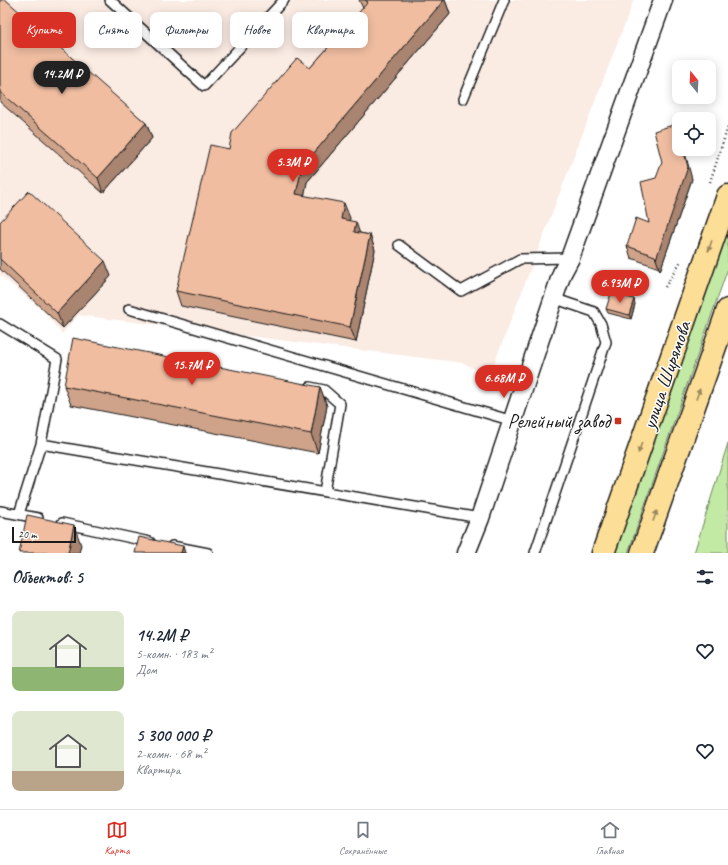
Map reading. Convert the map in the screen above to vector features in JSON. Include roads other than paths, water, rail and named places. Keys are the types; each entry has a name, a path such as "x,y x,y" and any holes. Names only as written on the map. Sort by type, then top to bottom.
{"main road":[{"name":"улица Ширямова","path":"603,553 728,196"},
{"name":"улица Ширямова","path":"642,553 728,310"}],"street":[{"path":"466,553 480,518 553,298 562,273 570,258 663,0"}],"lane":[{"path":"110,0 204,86 284,0"},
{"path":"463,100 504,0"},
{"path":"399,245 461,291 520,259 570,258"},
{"path":"535,553 606,342 601,324 594,312 553,298"},
{"path":"129,309 513,421"},
{"path":"0,324 57,359 41,444 19,514"},
{"path":"301,386 324,390 340,404 326,492"},
{"path":"41,444 480,518"},
{"path":"0,511 208,553"}],"place":[{"name":"Релейный завод","path":"618,421"}]}
